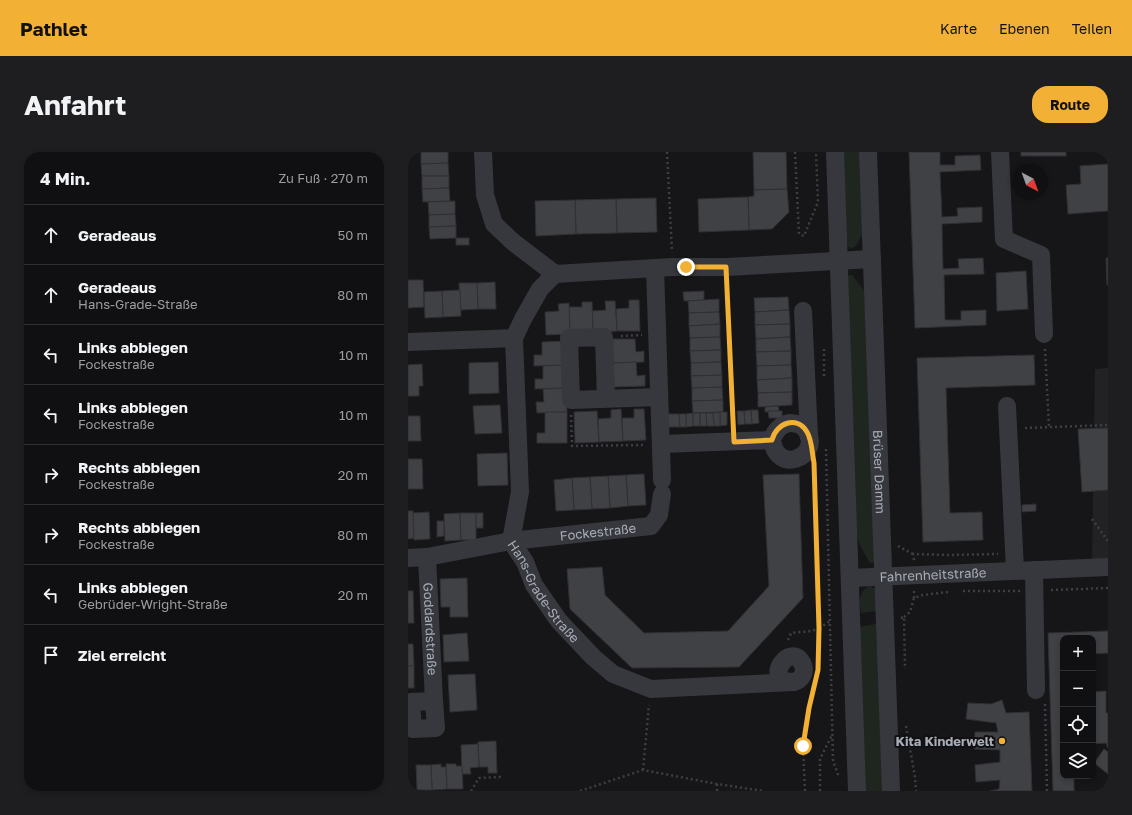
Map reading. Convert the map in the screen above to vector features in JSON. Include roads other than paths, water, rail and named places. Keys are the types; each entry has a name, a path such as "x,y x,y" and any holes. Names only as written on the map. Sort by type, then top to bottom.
{"street":[{"path":"483,152 485,195 494,224 512,242 555,274 664,267 726,267 872,259"},
{"path":"835,152 857,791"},
{"name":"Brüser Damm","path":"868,152 891,791"},
{"path":"1000,152 1004,239 1041,255 1044,334"},
{"name":"Fockestraße","path":"511,541 651,526 659,515 662,487 657,334 664,267"},
{"name":"Hans-Grade-Straße","path":"555,274 540,289 514,338 520,492 511,541 525,562 534,585 558,621 593,657 613,674 651,689 794,682"},
{"path":"803,311 810,443 807,450 801,457 794,460 788,460 776,452 772,440 776,430 788,423 800,425 806,430 809,436"},
{"path":"606,399 604,337 569,338 571,400 606,399 659,397"},
{"path":"408,342 514,338"},
{"path":"1007,406 1015,570"},
{"path":"661,444 772,440"},
{"path":"408,558 427,557 511,541"},
{"name":"Goddardstraße","path":"410,732 411,702 434,700 427,557"},
{"name":"Fahrenheitstraße","path":"850,578 1108,567"},
{"path":"1034,570 1036,690"}],"place":[{"name":"Kita Kinderwelt","path":"1002,741"}]}
